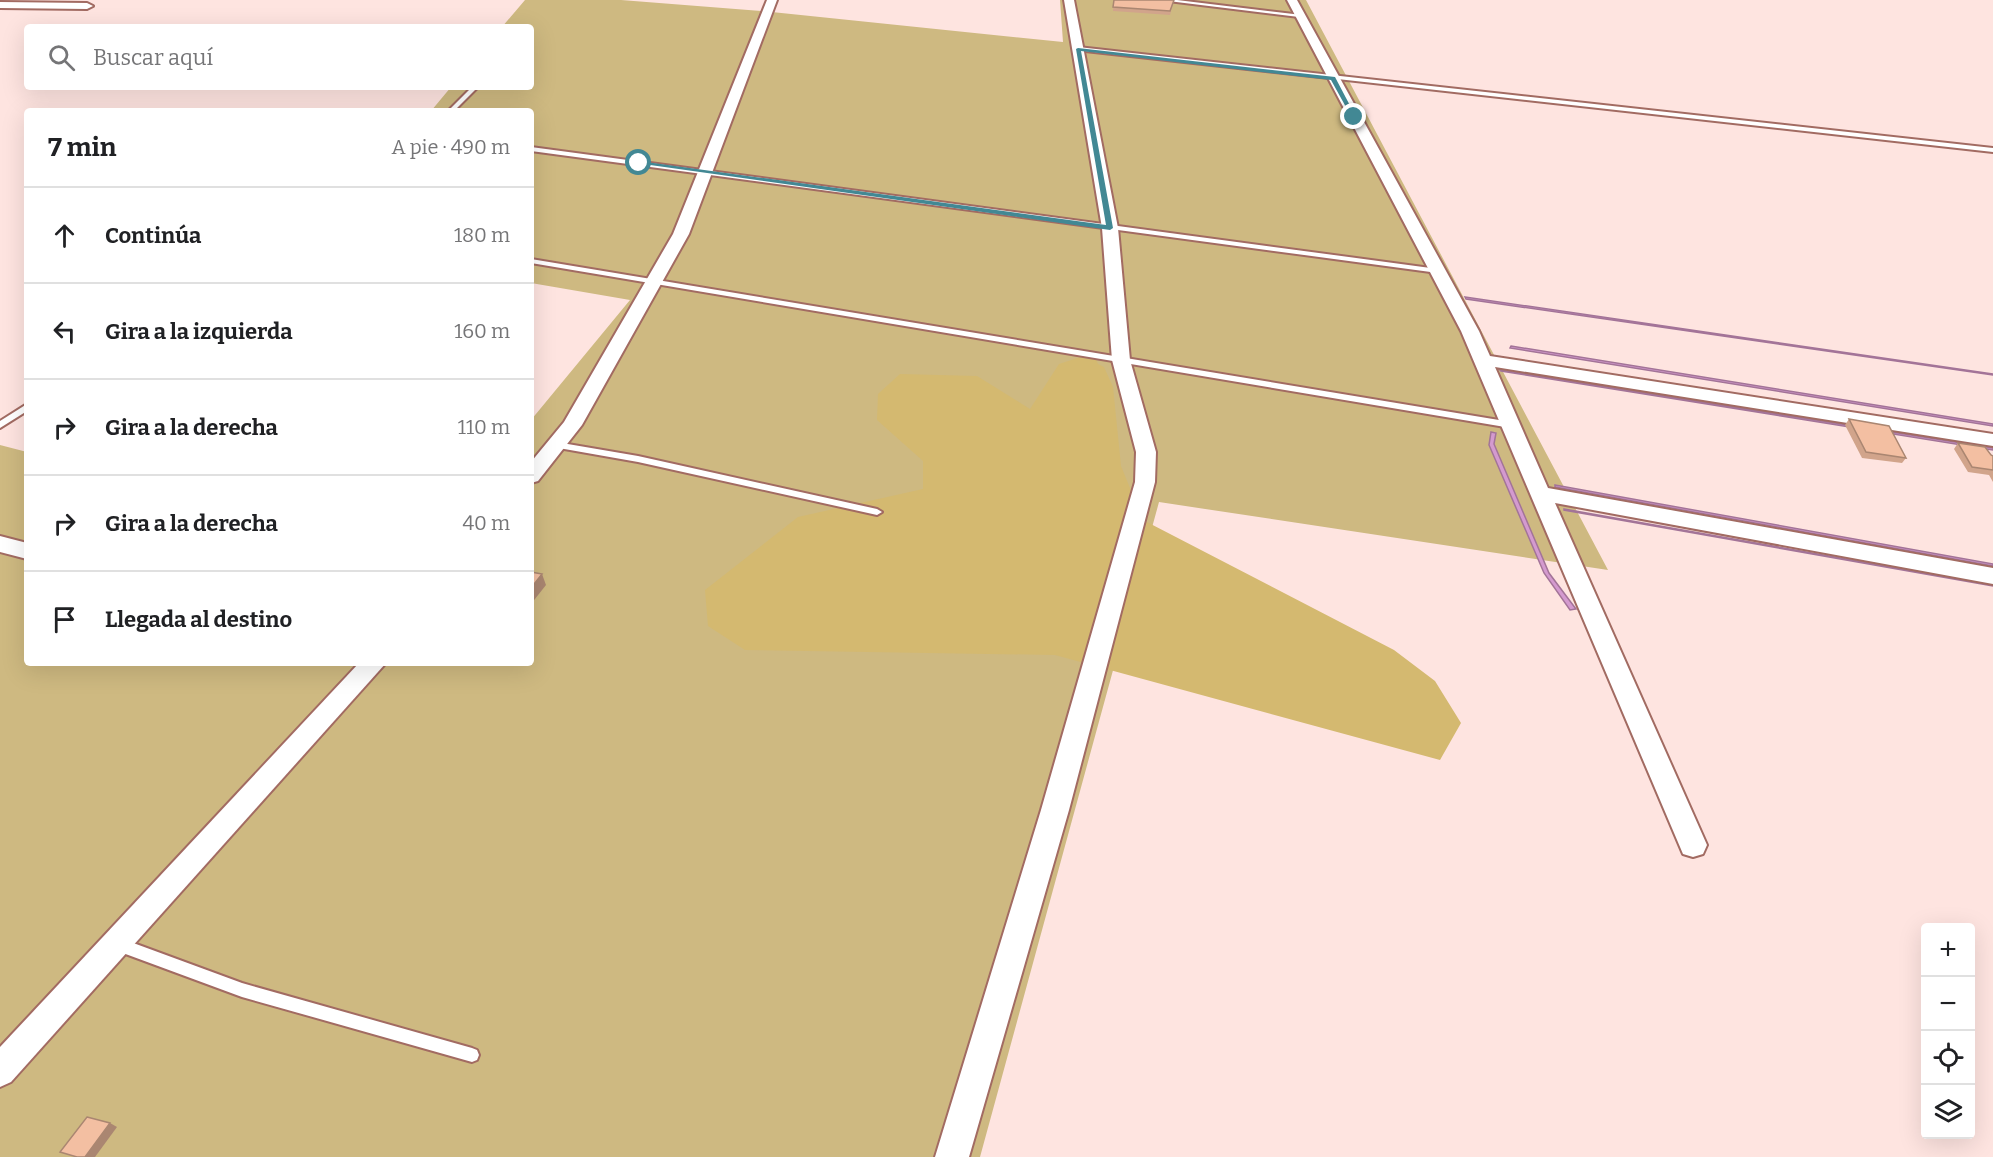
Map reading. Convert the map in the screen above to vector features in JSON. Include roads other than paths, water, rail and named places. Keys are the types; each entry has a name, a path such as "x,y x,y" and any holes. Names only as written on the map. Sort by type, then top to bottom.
{"street":[{"path":"534,472 572,425 681,234 772,0"},
{"path":"952,1157 1055,810 1145,482 1146,452 1121,360 1110,228 1069,0"},
{"path":"1292,0 1470,331 1693,845"},
{"path":"0,5 87,6"},
{"path":"1482,360 1993,441"},
{"path":"1542,494 1993,576"},
{"path":"0,544 24,550"},
{"path":"0,1071 371,666"}],"lane":[{"path":"1162,0 1299,15"},
{"path":"1078,49 1993,150"},
{"path":"454,108 472,90"},
{"path":"534,149 1438,271"},
{"path":"534,261 1511,425"},
{"path":"0,425 24,409"},
{"path":"556,444 638,459 877,512"},
{"path":"117,944 242,990 472,1055"}]}
